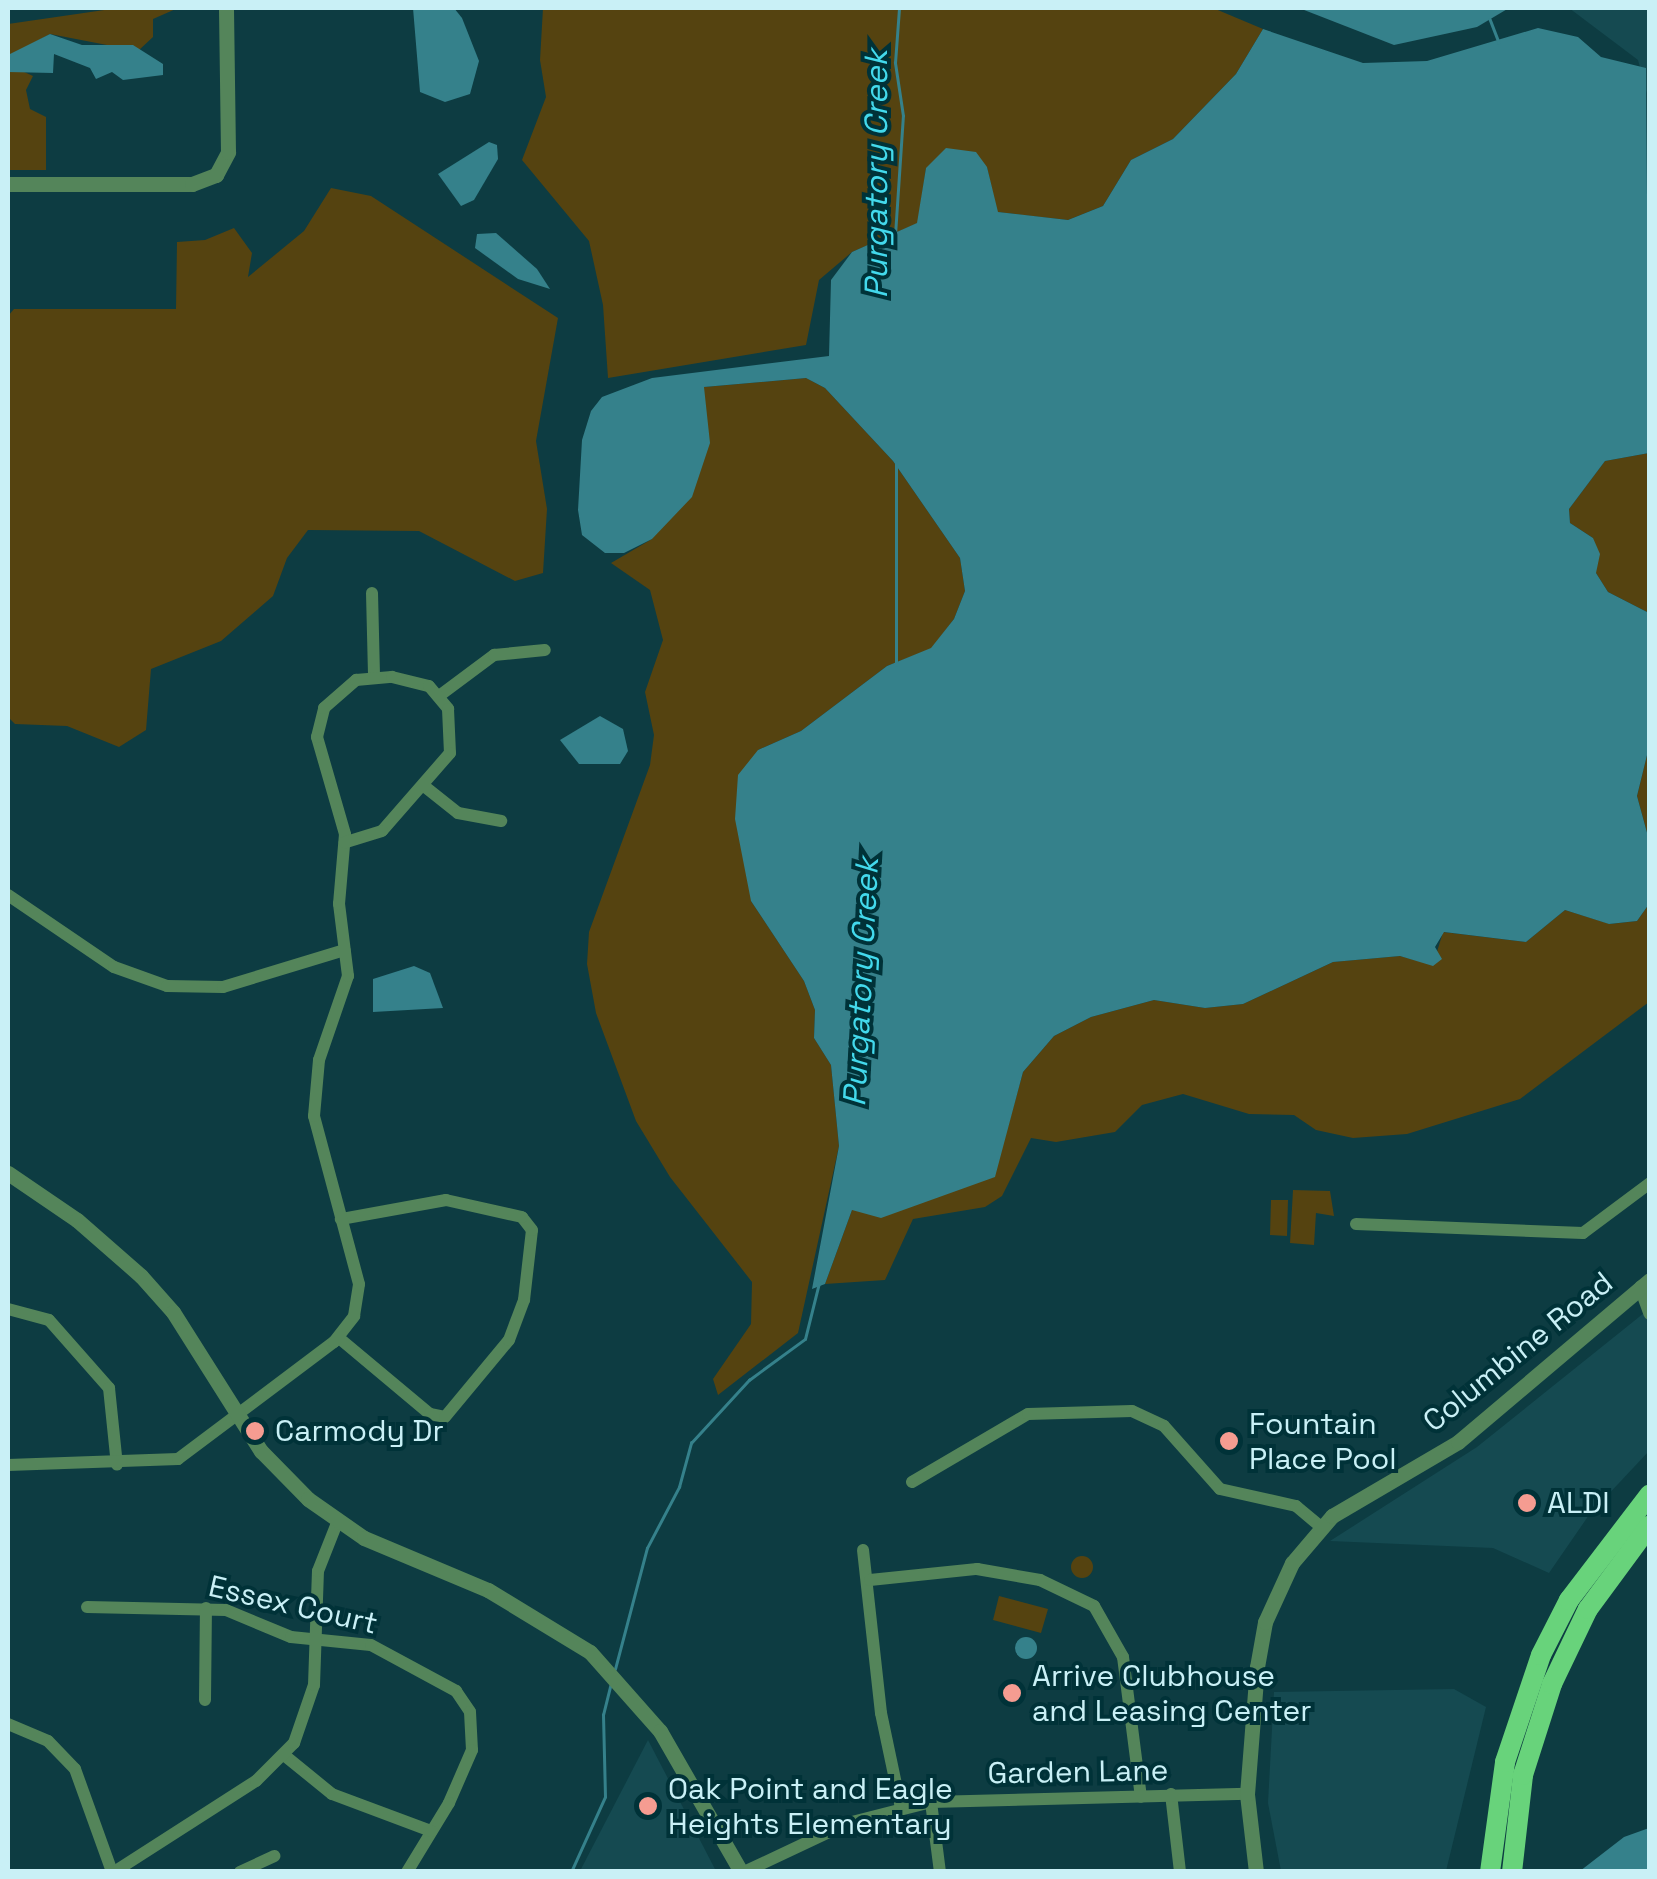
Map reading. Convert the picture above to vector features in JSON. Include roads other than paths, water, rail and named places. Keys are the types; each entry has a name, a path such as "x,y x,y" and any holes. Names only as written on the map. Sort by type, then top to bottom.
{"main road":[{"path":"1490,1872 1505,1762 1541,1654 1569,1600 1650,1494"},
{"path":"1512,1872 1523,1775 1552,1684 1588,1609 1650,1525"}],"street":[{"path":"8,184 192,184 216,175 228,152 226,8"},
{"path":"372,592 374,677"},
{"path":"440,696 494,654 544,650"},
{"path":"8,1465 117,1465 178,1459 238,1418 339,1338 354,1316 360,1284 314,1116 319,1060 345,994 339,885 345,842 317,736 332,697 374,677 414,680 440,696 454,738 424,786 382,831 345,842"},
{"path":"424,786 458,813 501,820"},
{"path":"8,895 114,967 167,986 223,988 345,950"},
{"path":"8,1173 88,1229 140,1276 192,1340 238,1418 282,1476 337,1522 488,1590 590,1652 630,1693 678,1757 742,1872"},
{"path":"1356,1224 1583,1233 1650,1184"},
{"path":"339,1338 430,1414 445,1417 509,1340 528,1282 532,1230 522,1216 446,1200 340,1219"},
{"path":"1647,1286 1650,1312"},
{"name":"Columbine Road","path":"1256,1872 1248,1794 1265,1622 1292,1563 1321,1527 1353,1499 1458,1442 1647,1286"},
{"path":"8,1309 49,1320 109,1388 117,1465"},
{"path":"912,1482 1028,1414 1132,1411 1164,1426 1220,1489 1296,1506 1321,1527"},
{"path":"8,1724 48,1741 75,1769 113,1872 284,1756 310,1707 318,1571 337,1522"},
{"path":"863,1550 870,1580 882,1713 901,1808"},
{"path":"870,1580 977,1569 1040,1580 1094,1606 1123,1657 1141,1796"},
{"name":"Essex Court","path":"87,1607 206,1608 291,1636 371,1645 464,1701 472,1750 407,1872"},
{"path":"204,1700 206,1608"},
{"path":"284,1756 332,1794 431,1831"},
{"path":"1171,1794 1180,1872"},
{"name":"Garden Lane","path":"742,1872 832,1830 931,1802 1248,1794"},
{"path":"931,1802 940,1872"},
{"path":"240,1872 276,1856"}],"water":[{"path":"413,8 454,8 462,18 479,61 470,94 445,102 420,92"},
{"path":"1299,8 1509,8 1477,27 1394,45"},
{"path":"1538,28 1578,37 1601,57 1646,68 1649,453 1605,461 1569,509 1570,523 1593,538 1600,554 1596,573 1608,592 1649,613 1649,747 1637,796 1649,840 1649,904 1637,921 1609,924 1565,910 1526,942 1444,932 1435,947 1442,959 1433,966 1400,956 1333,962 1243,1004 1205,1008 1154,1000 1091,1017 1054,1036 1023,1072 995,1177 881,1218 852,1210 825,1284 812,1289 839,1146 831,1065 814,1038 815,1010 804,981 751,901 735,819 738,775 758,750 801,731 887,666 931,648 954,619 965,591 960,558 893,461 825,388 806,378 704,387 710,443 692,497 652,539 624,553 605,553 582,535 578,510 582,440 591,411 602,397 652,378 829,356 831,280 852,252 917,223 926,168 946,148 976,152 987,167 998,212 1068,220 1103,206 1131,160 1173,139 1236,74 1263,29 1363,63 1427,61"},
{"path":"50,34 82,45 133,45 163,64 163,75 123,80 112,72 96,79 90,68 54,54 53,73 8,72 10,54"},
{"path":"489,142 497,145 498,159 474,200 461,206 438,174"},
{"path":"496,233 537,269 550,289 518,279 475,248 477,234"},
{"path":"600,716 623,729 628,751 620,764 579,764 560,740"},
{"path":"414,966 430,973 443,1008 373,1012 373,979"},
{"path":"1026,1637 1034,1640 1034,1656 1026,1659 1018,1656 1015,1648 1018,1640"},
{"path":"1649,1828 1649,1871 1580,1871 1624,1837"}],"waterway":[{"path":"895,235 903,116 895,63 899,8"},
{"name":"Purgatory Creek","path":"1490,19 1499,42"},
{"name":"Purgatory Creek","path":"896,463 896,665"},
{"name":"Purgatory Creek","path":"615,1669 647,1548 679,1487 691,1443 749,1380 805,1339 819,1283"},
{"name":"Purgatory Creek","path":"571,1872 605,1797 603,1715 610,1686"}],"place":[{"name":"Carmody Dr","path":"255,1431"},
{"name":"Fountain Place Pool","path":"1229,1441"},
{"name":"ALDI","path":"1527,1503"},
{"name":"Arrive Clubhouse and Leasing Center","path":"1012,1693"},
{"name":"Oak Point and Eagle Heights Elementary","path":"648,1806"}]}
